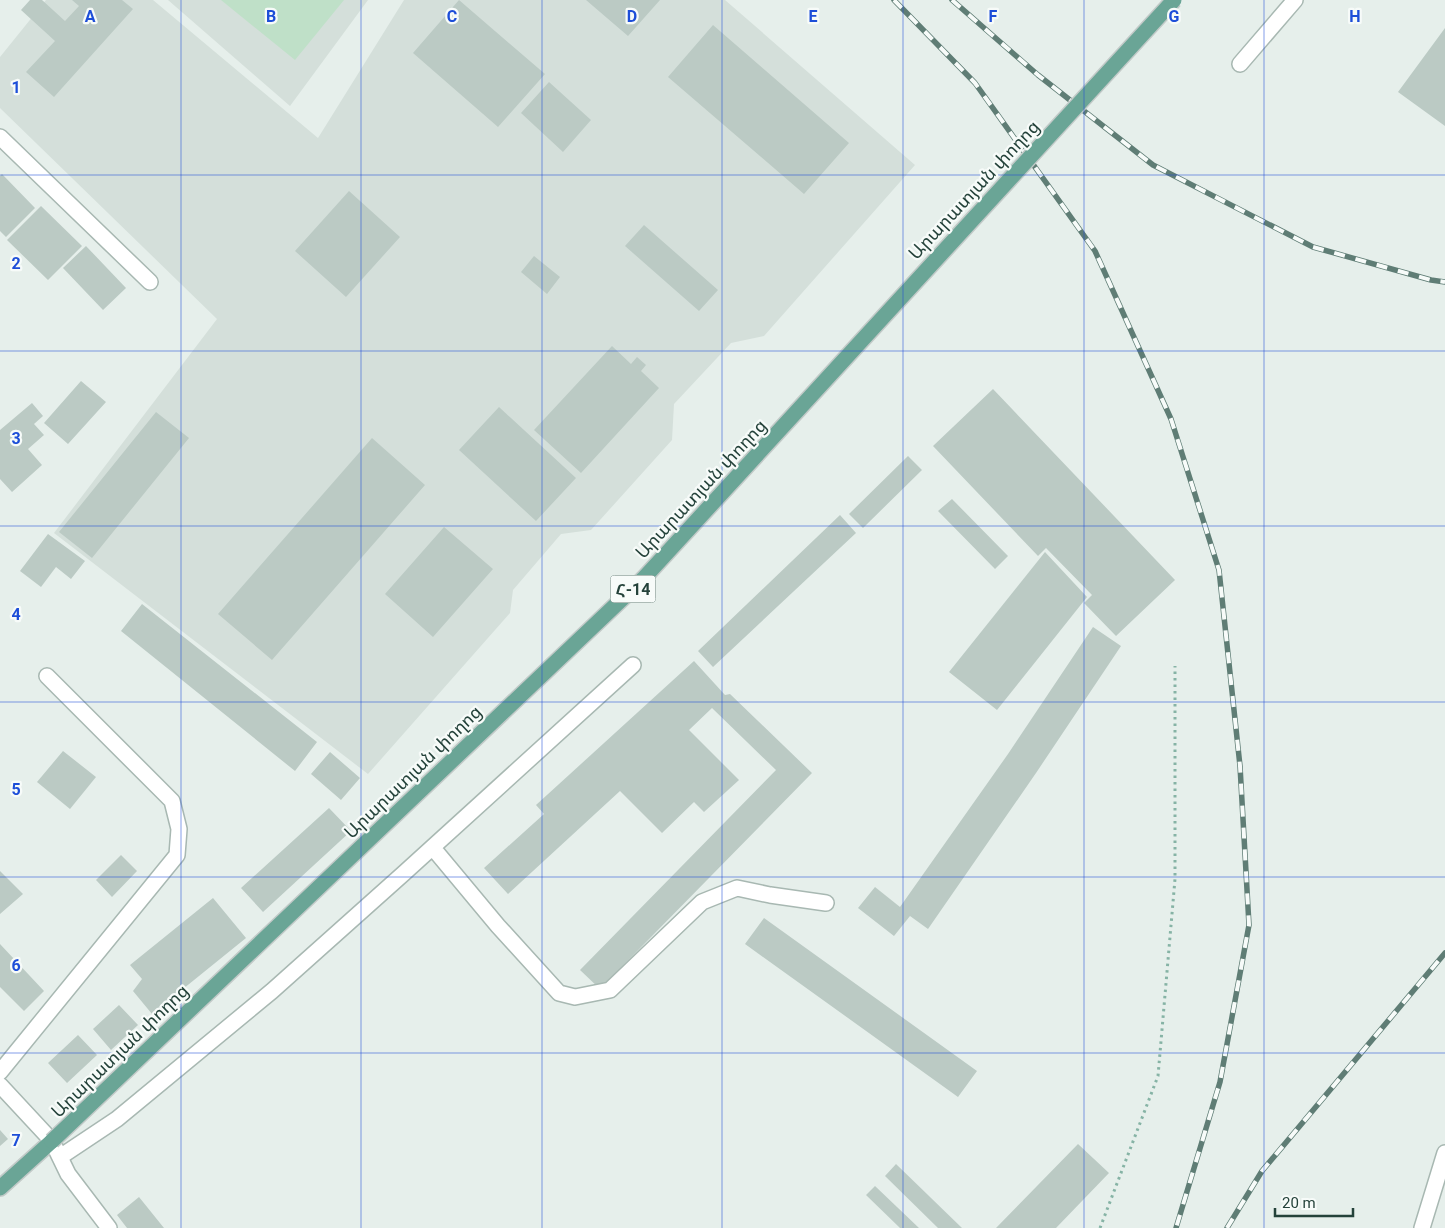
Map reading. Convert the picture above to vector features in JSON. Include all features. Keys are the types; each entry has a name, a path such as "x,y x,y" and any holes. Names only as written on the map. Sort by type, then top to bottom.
{"main road":[{"name":"Արարատյան փողոց","path":"52,1140 643,580 1174,0"},
{"name":"Հ-14","path":"0,1188 52,1140"}],"street":[{"path":"1240,64 1294,0"},
{"path":"0,137 150,282"},
{"path":"60,1157 117,1119 265,997 633,665"},
{"path":"0,1072 176,855 179,829 172,801 47,676"},
{"path":"432,848 498,926 559,993 575,997 610,990 702,902 737,888 770,896 826,903"},
{"path":"0,1085 52,1140 68,1174 109,1228"},
{"path":"1422,1228 1445,1153"}],"path":[{"path":"1100,1228 1158,1076 1175,879 1175,666"}],"shaded area":[{"path":"46,0 153,0 318,138 404,0 725,0 915,165 764,336 731,343 674,404 672,440 591,530 561,534 513,590 510,613 368,774 54,533 217,319 0,108 0,57"},
{"path":"168,0 368,0 290,106"}],"green space":[{"path":"221,0 344,0 295,60"}],"building":[{"path":"30,0 42,0 65,21 79,6 72,0 122,0 133,9 54,97 26,72 55,41 21,10"},
{"path":"459,0 545,74 498,127 413,53"},
{"path":"586,0 660,0 628,36"},
{"path":"713,25 849,143 804,194 668,77"},
{"path":"1445,28 1445,126 1398,92"},
{"path":"549,82 591,120 563,152 521,113"},
{"path":"2,174 35,208 6,237 0,231 0,176"},
{"path":"349,191 400,237 346,297 295,251"},
{"path":"41,206 82,246 48,280 7,240"},
{"path":"644,225 718,290 699,311 625,246"},
{"path":"86,246 126,288 103,310 63,268"},
{"path":"534,256 560,277 547,294 521,272"},
{"path":"612,346 631,364 637,357 646,365 641,371 659,388 581,473 534,430"},
{"path":"81,381 106,402 68,444 44,423"},
{"path":"993,389 1175,580 1116,636 1084,603 1092,595 1046,548 1038,556 933,446"},
{"path":"32,403 43,416 34,424 44,435 28,449 42,465 12,492 0,479 0,430"},
{"path":"499,407 576,478 536,521 459,450"},
{"path":"156,412 189,438 92,558 59,532"},
{"path":"372,438 425,485 272,660 218,614"},
{"path":"908,456 922,470 863,528 849,514"},
{"path":"952,499 1008,556 995,569 938,511"},
{"path":"840,515 856,533 713,667 698,651"},
{"path":"444,527 493,569 433,637 385,594"},
{"path":"48,534 85,561 71,579 56,567 41,587 20,571"},
{"path":"1045,552 1087,597 997,710 949,672"},
{"path":"142,604 317,742 295,771 121,631"},
{"path":"1093,627 1121,646 928,929 910,916 894,936 858,908 875,887 900,907 1008,754"},
{"path":"694,661 725,695 730,694 812,773 600,989 580,970 776,770 712,708 689,730 739,780 704,812 694,802 662,833 620,791 508,894 484,868 544,814 536,805"},
{"path":"63,751 96,777 70,809 37,782"},
{"path":"330,752 360,778 341,800 311,774"},
{"path":"329,808 351,831 263,912 241,888"},
{"path":"121,855 137,871 112,897 96,880"},
{"path":"0,871 23,894 0,914"},
{"path":"213,898 246,938 152,1014 133,991 142,979 130,965"},
{"path":"764,918 977,1071 958,1097 745,944"},
{"path":"0,944 44,991 24,1011 0,987"},
{"path":"119,1005 138,1025 111,1050 93,1029"},
{"path":"78,1035 97,1055 67,1083 48,1063"},
{"path":"0,1130 8,1139 0,1146"},
{"path":"1078,1144 1109,1173 1056,1228 996,1228"},
{"path":"896,1164 962,1228 938,1228 885,1176"},
{"path":"875,1186 919,1228 900,1228 866,1195"},
{"path":"139,1197 164,1228 127,1228 117,1215"}],"railway":[{"path":"894,0 975,83 1095,251 1171,419 1219,570 1240,766 1249,925 1220,1082 1176,1228"},
{"path":"952,0 1038,75 1153,165 1313,247 1431,280 1445,282"},
{"path":"1227,1228 1262,1171 1445,953"}]}
